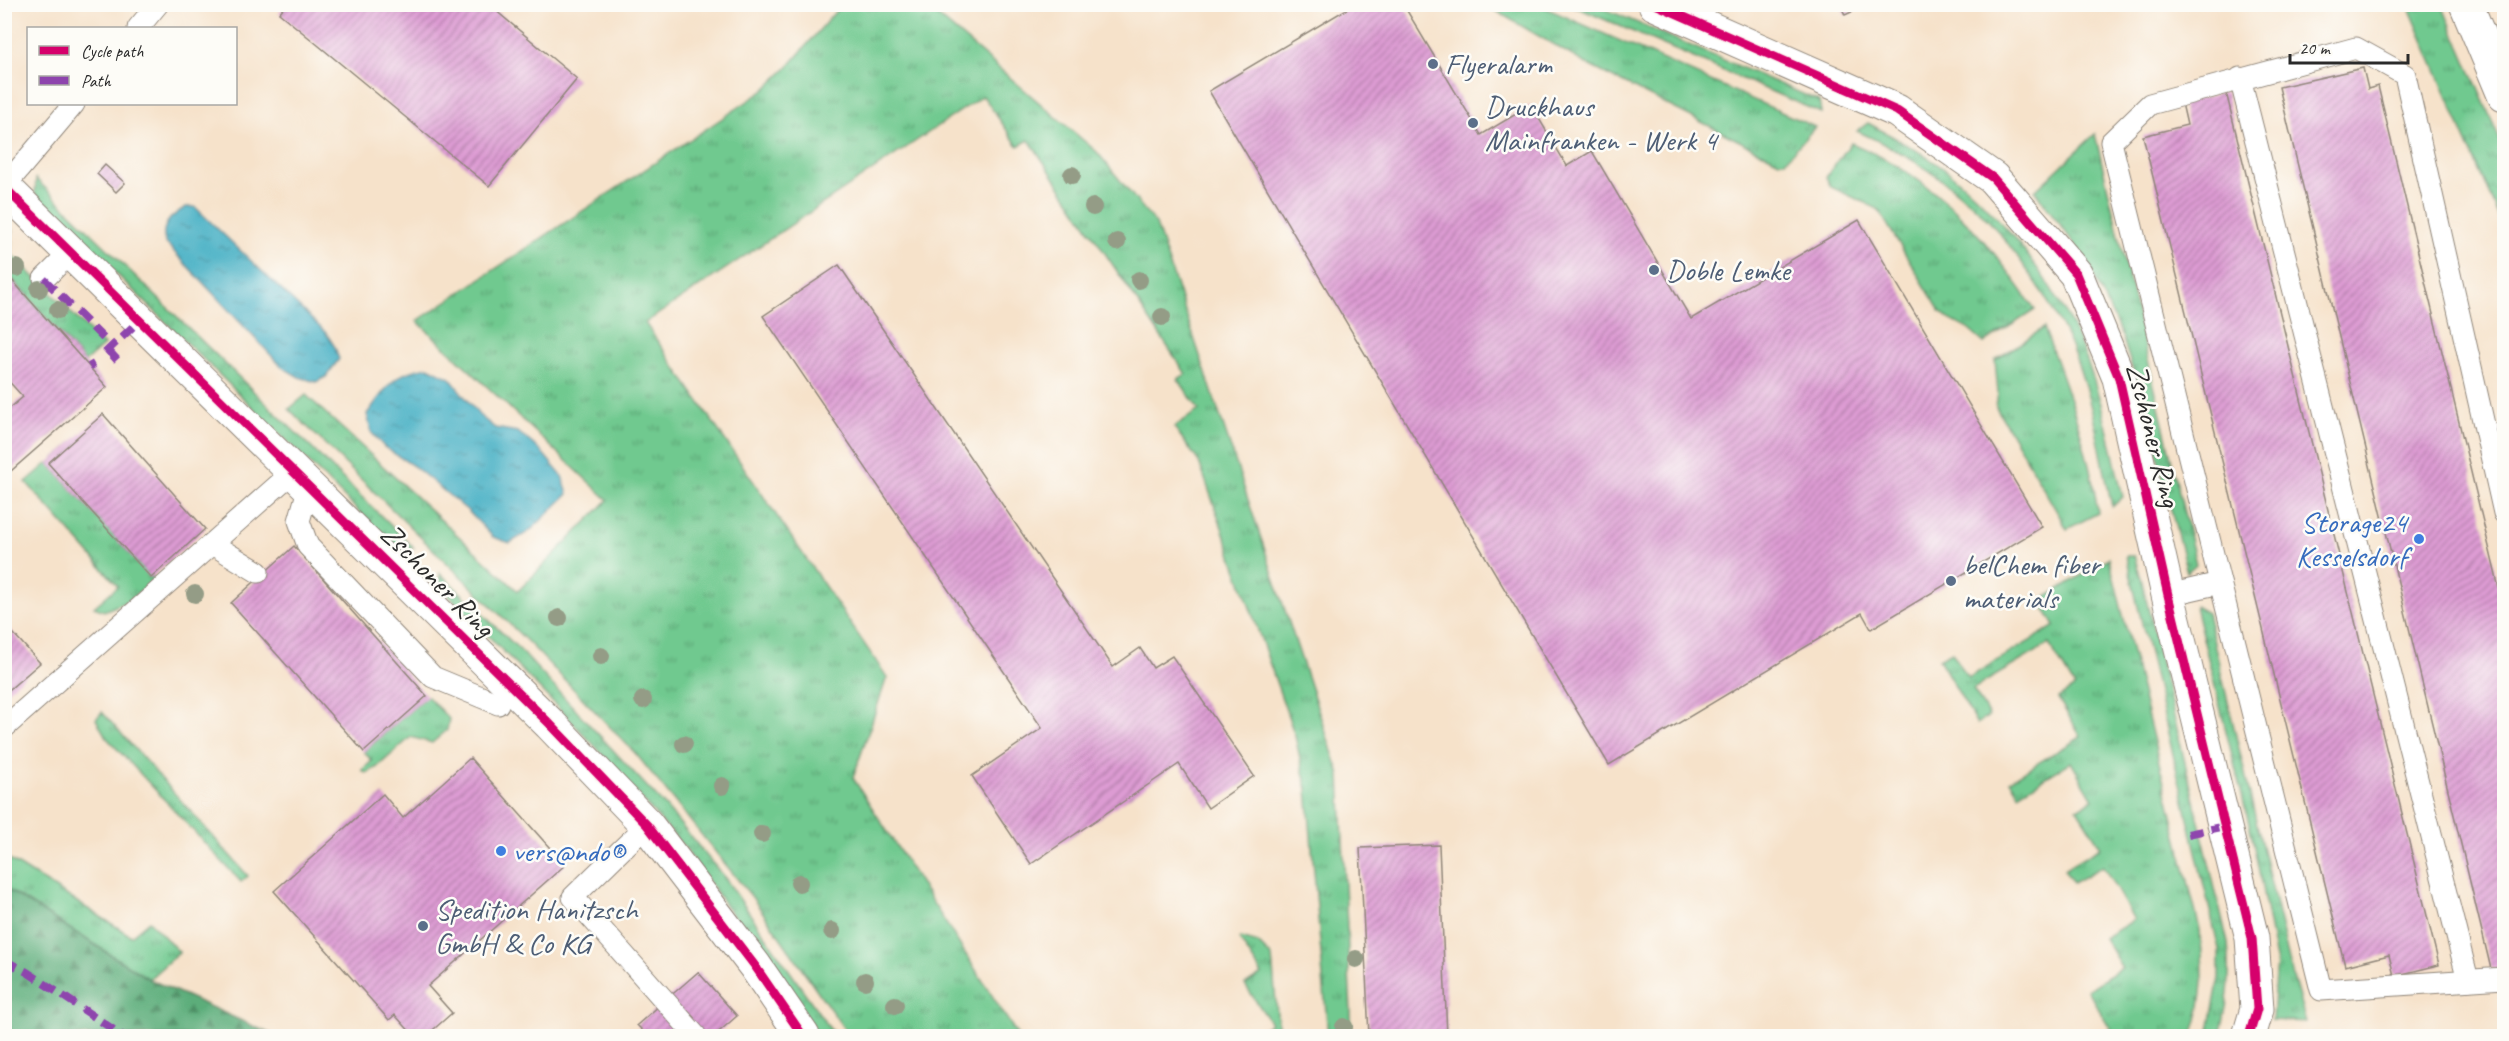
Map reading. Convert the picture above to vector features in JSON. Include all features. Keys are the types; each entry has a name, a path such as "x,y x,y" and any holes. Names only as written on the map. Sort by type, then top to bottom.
{"street":[{"name":"Zschoner Ring","path":"1655,4 1897,111 1993,178 2076,274 2119,378 2168,595 2252,938 2257,1010 2249,1036"},
{"path":"2466,4 2505,94"},
{"name":"Zschoner Ring","path":"4,187 550,724 647,825 755,966 803,1036"}],"lane":[{"path":"139,27 158,4"},
{"path":"2505,513 2405,75 2356,48 2150,104 2111,142 2321,990 2505,978"},
{"path":"2240,78 2468,980"},
{"path":"4,187 73,105"},
{"path":"44,279 71,252"},
{"path":"4,728 212,544 301,478"},
{"path":"301,478 299,521 308,546 433,677 498,704"},
{"path":"212,544 258,572"},
{"path":"2168,595 2220,582"},
{"path":"647,825 573,897 696,1036"}],"green space":[{"path":"841,5 935,5 932,11 1097,152 1156,224 1340,775 1352,1036 1328,1036 1307,789 1295,736 1199,462 1174,427 1199,410 1178,379 1186,374 1029,140 1018,146 983,96 645,323 887,677 853,778 1018,1036 849,1036 752,897 636,754 529,643 289,409 306,395 518,591 608,500 417,321 763,91 787,68"},
{"path":"1486,5 1539,5 1815,127 1785,161 1779,161 1588,65"},
{"path":"1571,5 1596,5 1819,101 1821,113"},
{"path":"2408,5 2442,5 2504,149 2504,229"},
{"path":"1868,123 1930,159 1964,185 1997,218 2044,277 2069,319 2093,377 2123,497 2112,507 2094,423 2076,360 2060,323 2038,285 1996,229 1968,201 1915,162 1857,131"},
{"path":"2095,134 2196,564 2187,572 2145,408 2122,336 2087,261 2035,191"},
{"path":"1851,143 1881,157 1933,191 1978,234 2035,310 1984,343 1968,329 1949,319 1940,311 1878,209 1831,187 1826,177"},
{"path":"36,179 414,548 397,549 35,194"},
{"path":"4,223 12,230 11,254 104,345 85,362 5,271"},
{"path":"2044,328 2083,442 2098,513 2067,529 1996,407 1998,393 1995,360"},
{"path":"48,463 151,577 156,579 128,601 104,611 94,607 118,586 26,482"},
{"path":"2126,556 2134,556 2141,578 2228,943 2228,990 2219,1036 2208,1036 2219,978 2219,949"},
{"path":"2109,558 2200,930 2203,984 2200,1008 2192,1036 2099,1036 2111,1029 2087,990 2122,968 2104,938 2134,920 2103,866 2073,883 2064,869 2101,847 2077,809 2093,799 2071,762 2019,794 2010,780 2081,737 2058,698 2075,687 2049,644 1973,689 1989,716 1977,724 1939,659 1952,652 1968,678 2055,626 2040,601"},
{"path":"440,573 520,650 666,807 725,878 835,1036 819,1036 684,847 595,746 439,585"},
{"path":"2195,606 2207,613 2293,977 2306,1022 2272,1020 2276,959 2251,832"},
{"path":"427,696 449,719 447,730 432,743 411,737 376,768 366,773 362,770 372,761 364,752"},
{"path":"102,712 248,876 241,882 106,737 96,719"},
{"path":"4,856 131,936 149,921 179,952 149,979 5,888"},
{"path":"5,888 149,979 275,1036 5,1036"},
{"path":"1239,939 1258,943 1272,957 1279,1036 1252,1036 1271,1023 1245,985 1262,974"}],"water":[{"path":"186,207 195,207 326,333 339,359 326,377 316,382 299,377 282,367 165,242 165,226"},
{"path":"428,367 450,378 479,415 495,428 518,432 541,451 562,476 568,494 530,531 510,543 493,537 468,511 415,467 384,447 371,432 367,414 392,382 416,369"}],"building":[{"path":"287,4 488,4 577,79 489,186 279,13"},
{"path":"1355,4 1403,4 1481,135 1531,105 1567,166 1592,151 1691,319 1859,220 2042,527 1871,629 1862,613 1609,765 1209,91"},
{"path":"1840,4 1869,4 1845,15"},
{"path":"2363,68 2368,89 2378,86 2504,609 2504,966 2491,969 2279,87"},
{"path":"2226,92 2439,965 2394,976 2389,955 2345,966 2143,136 2187,125 2182,103"},
{"path":"105,165 125,183 116,192 97,174"},
{"path":"839,265 1113,667 1140,648 1153,668 1172,656 1254,776 1208,808 1179,764 1031,864 972,776 1042,728 763,316"},
{"path":"4,271 107,387 4,477 4,413 23,397 4,376"},
{"path":"103,414 205,529 151,578 48,463"},
{"path":"294,546 427,696 364,752 231,603"},
{"path":"4,623 40,663 4,694"},
{"path":"470,758 565,865 428,986 452,1013 426,1036 414,1036 395,1015 389,1020 274,891 383,794 403,818"},
{"path":"1439,845 1447,1036 1369,1036 1360,848"},
{"path":"698,972 737,1016 714,1036 648,1036 637,1025"}],"marked path":[{"path":"44,279 112,347"},
{"path":"105,353 140,320"},
{"path":"108,350 117,360"},
{"path":"89,367 94,364"},
{"path":"2188,834 2225,826"},
{"path":"4,960 27,972 123,1036"}],"cycle path":[{"path":"1655,4 1897,111 1993,178 2076,274 2119,378 2168,595 2252,938 2257,1009 2249,1036"},
{"path":"4,187 550,724 647,825 755,966 803,1036"}],"place":[{"name":"Flyeralarm","path":"1433,64"},
{"name":"Druckhaus Mainfranken - Werk 4","path":"1473,123"},
{"name":"Doble Lemke","path":"1654,270"},
{"name":"Storage24 Kesselsdorf","path":"2419,539"},
{"name":"belChem fiber materials","path":"1951,581"},
{"name":"vers@ndo®","path":"501,851"},
{"name":"Spedition Hanitzsch GmbH & Co KG","path":"423,926"}]}
